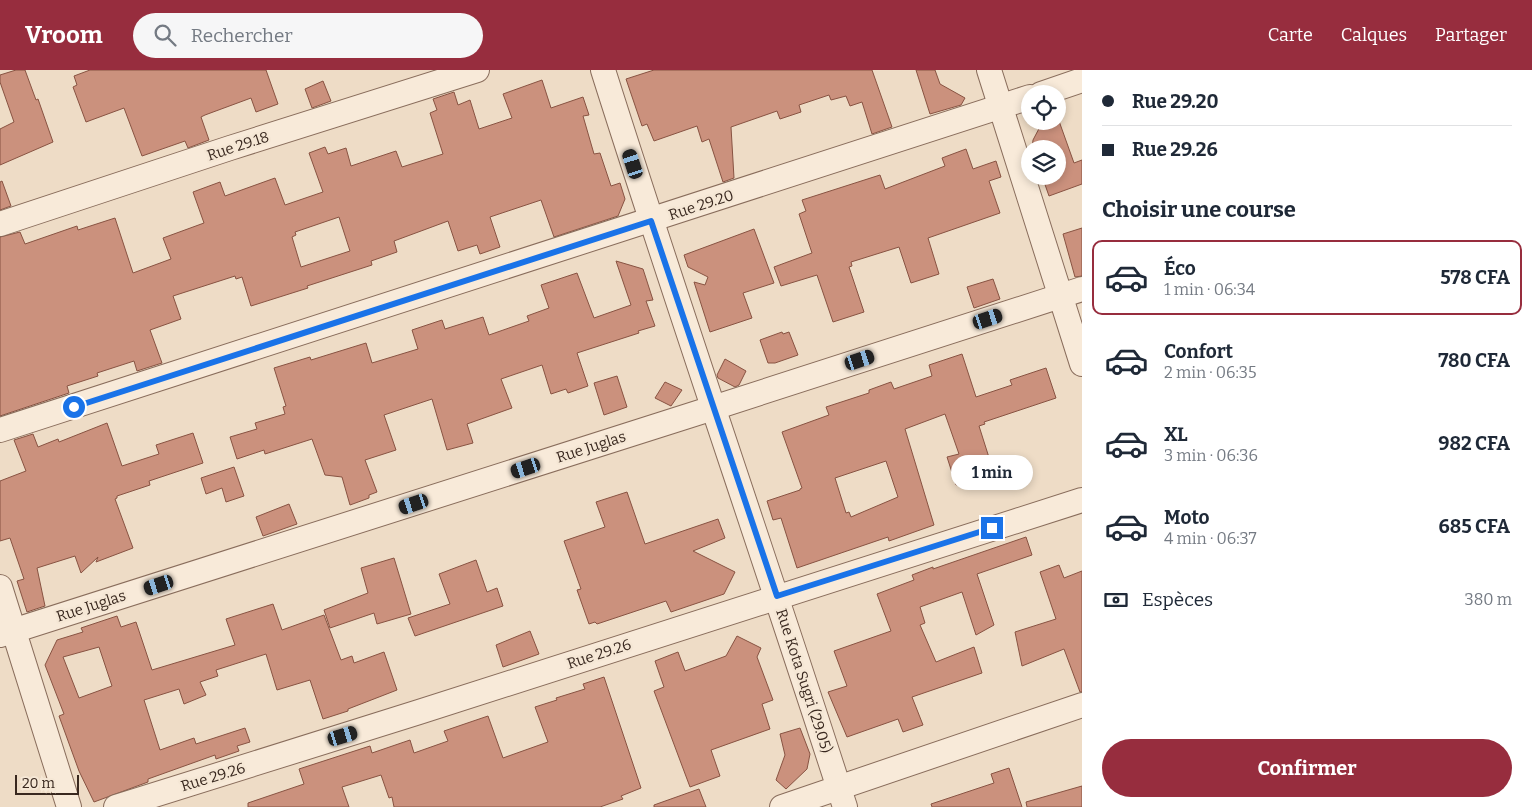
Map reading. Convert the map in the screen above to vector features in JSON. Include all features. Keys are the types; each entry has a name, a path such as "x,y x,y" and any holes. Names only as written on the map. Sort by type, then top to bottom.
{"street":[{"name":"Rue 29.18","path":"0,224 477,70"},
{"name":"Rue Kota Sugri (29.05)","path":"603,70 842,798"},
{"path":"989,70 1072,292 1082,364"},
{"path":"1066,85 1082,80"},
{"name":"Rue 29.20","path":"0,430 1021,100"},
{"name":"Rue Juglas","path":"7,633 1072,292"},
{"name":"Rue 29.26","path":"116,807 1082,500"},
{"path":"0,586 7,633 69,807"},
{"path":"782,807 842,798 1082,706"}],"building":[{"path":"16,70 25,70 36,100 38,99 53,142 0,165 0,129 14,122 0,82 0,75"},
{"path":"90,70 266,70 278,104 256,112 251,98 205,115 201,117 209,140 188,148 185,141 142,156 124,108 86,122 73,87 77,85 74,76"},
{"path":"654,70 872,70 892,127 872,134 862,102 850,106 846,96 831,100 829,95 799,105 801,112 780,119 777,111 731,127 734,178 723,182 709,139 702,142 697,126 654,141 647,124 642,126 626,79"},
{"path":"916,70 935,70 940,84 965,98 961,105 930,114"},
{"path":"542,80 551,108 583,97 589,115 583,116 594,154 600,153 611,186 620,183 625,199 618,216 554,237 541,200 490,217 500,247 480,254 477,245 458,251 448,221 394,241 397,252 371,261 372,265 251,306 242,277 236,279 235,276 173,296 181,319 150,330 162,363 137,371 134,361 97,373 98,376 67,386 69,393 0,416 0,237 20,232 25,244 77,226 78,230 115,218 133,273 171,259 163,238 204,223 193,192 220,182 225,196 275,178 285,205 323,192 309,153 325,147 328,154 346,148 351,166 396,151 402,167 443,154 430,113 437,110 433,99 454,92 458,105 470,100 479,129 512,118 503,94","holes":["339,217 350,251 301,267 292,237 296,235 295,232"]},
{"path":"323,81 331,101 312,108 305,89"},
{"path":"1038,130 1062,130 1066,140 1033,140"},
{"path":"1066,141 1074,163 1082,160 1082,184 1049,196 1045,185 1066,185"},
{"path":"966,149 973,169 996,161 1001,177 989,181 1000,213 928,238 939,274 911,283 899,247 851,262 852,266 849,267 864,312 833,322 817,275 781,286 774,267 812,253 799,214 806,211 802,200 880,175 885,189 945,166 942,158"},
{"path":"2,181 11,206 0,210 0,182"},
{"path":"1082,228 1082,276 1075,277 1063,234"},
{"path":"754,229 774,283 743,293 752,318 710,332 694,282 705,285 708,277 688,267 684,255"},
{"path":"616,261 643,269 653,300 646,301 655,326 577,353 588,386 568,393 566,389 551,394 542,365 501,379 512,408 467,424 473,443 447,450 432,399 384,415 396,450 365,460 377,492 369,495 369,498 350,505 342,477 325,475 312,439 265,454 264,450 237,459 230,437 257,429 255,423 285,414 283,407 286,406 274,368 310,357 311,360 366,343 372,363 418,349 412,330 442,320 445,329 483,317 489,335 529,321 527,316 549,308 541,285 577,273 594,318 631,305"},
{"path":"993,279 1000,299 974,308 967,287"},
{"path":"782,332 783,334 789,332 798,355 775,363 768,363 760,340"},
{"path":"962,354 976,397 1012,385 1010,380 1046,368 1056,398 984,422 985,424 979,426 992,467 973,473 975,479 956,485 947,457 959,454 945,414 905,429 934,525 889,541 888,537 797,568 781,518 773,520 767,501 802,488 782,432 829,415 826,407 869,393 869,390 891,382 894,389 932,376 929,365","holes":["886,461 898,497 851,517 849,512 846,513 835,478"]},
{"path":"725,359 746,371 739,385 735,387 718,378 717,375"},
{"path":"617,376 627,407 604,415 594,383"},
{"path":"665,382 682,390 671,406 655,398"},
{"path":"107,423 122,466 159,454 156,445 193,433 203,463 149,481 150,485 117,496 115,499 133,548 96,562 98,557 81,573 75,556 37,568 45,606 27,612 17,581 24,579 10,538 0,541 0,481 26,471 14,440 33,434 38,447 58,439 59,442"},
{"path":"234,467 244,496 226,502 222,488 206,494 201,478"},
{"path":"627,492 645,544 718,519 725,538 693,551 735,572 724,594 671,612 666,601 597,624 595,622 589,624 577,590 581,589 564,541 605,527 596,502"},
{"path":"289,504 297,524 263,536 256,517"},
{"path":"1026,537 1032,555 977,574 994,625 976,635 962,592 920,607 925,623 920,625 936,662 974,647 982,673 912,697 923,725 903,732 898,719 847,737 828,692 847,686 834,651 891,631 877,594 914,580 912,575"},
{"path":"394,558 411,614 377,624 374,613 330,628 324,610 368,593 361,568"},
{"path":"476,560 487,592 497,588 503,606 415,636 408,618 450,604 439,574"},
{"path":"1059,565 1064,578 1082,571 1082,692 1080,692 1064,649 1022,666 1015,632 1056,619 1040,572"},
{"path":"273,604 282,630 324,615 341,660 352,656 354,663 384,652 397,690 348,709 348,711 323,719 310,680 277,690 266,654 216,670 218,676 200,682 206,695 184,704 179,689 144,700 160,750 194,738 196,744 245,728 250,742 237,746 239,751 216,759 215,755 148,779 148,782 94,802 79,771 59,716 64,714 45,665 57,640 83,632 81,628 117,616 121,627 136,622 152,670 235,645 226,619","holes":["99,647 112,686 79,698 63,657"]},
{"path":"530,631 539,654 503,667 496,645"},
{"path":"737,636 761,648 757,657 773,700 762,704 770,729 711,750 720,776 690,787 654,691 664,687 655,661 678,652 685,671 726,656"},
{"path":"604,677 641,788 621,796 623,799 600,807 394,807 392,797 389,798 381,775 342,787 349,807 248,807 248,803 304,784 299,769 370,746 372,753 410,740 414,753 448,741 444,731 488,716 503,758 548,742 535,707 585,689 583,684"},
{"path":"800,728 810,754 807,769 786,789 776,780 785,755 780,734"},
{"path":"1009,768 1022,807 932,807 931,804 994,783 991,774"},
{"path":"1082,786 1082,807 1027,807 1026,802"},
{"path":"699,789 706,807 654,807 654,805"}],"route":[{"path":"74,407 651,221 777,596 992,528"}]}
